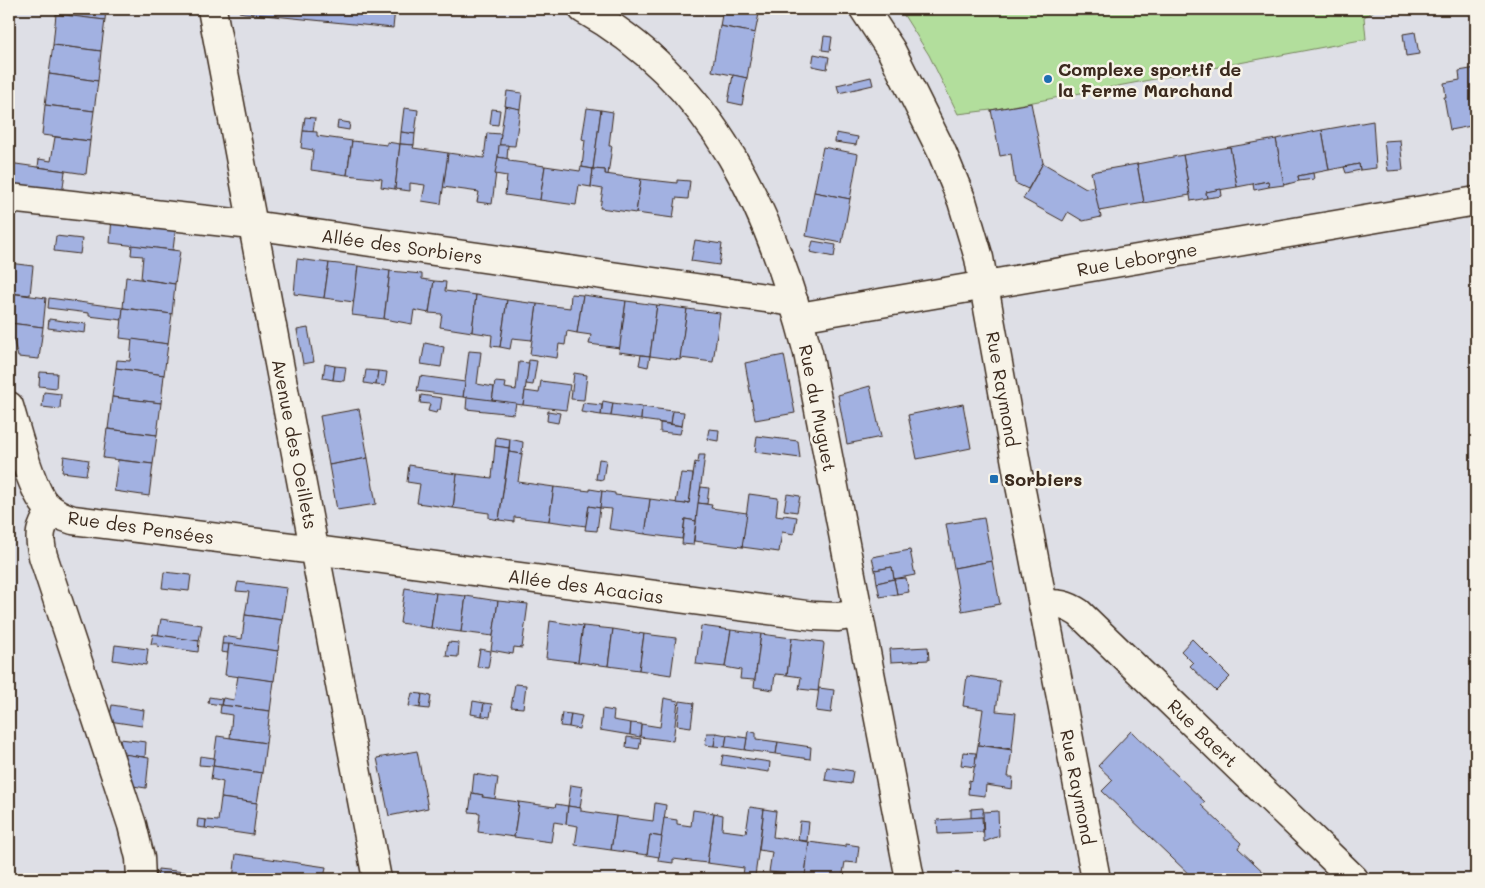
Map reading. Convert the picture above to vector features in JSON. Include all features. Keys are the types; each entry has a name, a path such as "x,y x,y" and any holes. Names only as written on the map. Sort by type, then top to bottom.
{"street":[{"name":"Avenue des Oeillets","path":"212,9 377,879"},
{"name":"Rue du Muguet","path":"583,9 626,36 661,65 693,101 712,127 736,163 756,203 796,309 808,353 910,879"},
{"name":"Rue Raymond","path":"864,9 891,50 941,150 966,214 979,258 1096,879"},
{"name":"Allée des Sorbiers","path":"9,198 252,225 796,309"},
{"name":"Rue Leborgne","path":"796,309 985,285 1476,200"},
{"name":"Rue des Pensées","path":"9,406 34,486 41,499 52,510 65,518 315,550"},
{"path":"52,510 40,530 39,538 42,556 132,824 140,858 141,879"},
{"name":"Allée des Acacias","path":"315,550 814,616 838,617 858,614"},
{"name":"Rue Baert","path":"1043,605 1066,605 1079,613 1354,879"}],"green space":[{"name":"Complexe sportif de la Ferme Marchand","path":"900,9 1377,9 1364,17 1366,39 991,110 958,114 929,55"}],"building":[{"path":"70,9 106,9 105,20 69,16"},
{"path":"240,9 395,9 393,28 244,13 239,12"},
{"path":"723,9 760,9 755,33 720,26"},
{"path":"56,14 105,20 101,51 53,45"},
{"path":"720,26 755,33 747,78 712,71"},
{"path":"1415,32 1419,54 1406,56 1403,34"},
{"path":"824,36 832,37 830,51 822,50"},
{"path":"53,45 101,51 98,81 49,74"},
{"path":"814,54 829,57 827,69 812,66"},
{"path":"1476,68 1476,125 1450,130 1444,97 1446,97 1444,83 1460,80 1459,71"},
{"path":"49,74 98,81 94,111 45,105"},
{"path":"733,75 747,78 742,105 728,102"},
{"path":"871,77 873,85 839,93 837,85"},
{"path":"507,91 522,93 520,109 505,106"},
{"path":"1031,103 1043,163 1028,189 1015,183 1011,154 1000,156 991,110"},
{"path":"45,105 94,111 90,141 42,135"},
{"path":"505,106 520,109 515,146 499,145"},
{"path":"404,108 418,110 415,134 401,132"},
{"path":"587,108 601,110 593,169 582,167 585,140 582,139"},
{"path":"492,109 500,110 498,125 490,124"},
{"path":"601,110 613,112 609,146 612,146 608,175 605,174 605,170 593,169"},
{"path":"305,117 315,118 313,132 303,131"},
{"path":"338,121 350,123 349,130 337,128"},
{"path":"1373,121 1376,168 1360,170 1359,164 1329,170 1322,130"},
{"path":"1322,130 1329,170 1298,176 1299,181 1284,185 1276,139"},
{"path":"303,131 317,132 317,136 352,141 347,175 311,170 313,150 301,148"},
{"path":"401,132 415,134 414,145 400,144"},
{"path":"487,133 501,134 492,204 477,202 479,192 443,187 448,153 484,158"},
{"path":"836,133 858,137 856,145 835,142"},
{"path":"55,137 90,141 86,174 38,167 39,159 51,161"},
{"path":"1276,139 1284,185 1269,187 1268,181 1237,187 1230,147"},
{"path":"1400,140 1403,170 1388,171 1384,141"},
{"path":"352,141 387,145 387,142 400,144 395,189 381,187 382,179 347,175"},
{"path":"400,144 414,145 413,148 448,153 441,204 422,201 425,185 410,183 410,191 395,189"},
{"path":"499,145 508,145 507,159 498,157"},
{"path":"823,147 858,154 850,199 814,192"},
{"path":"1230,147 1237,187 1206,192 1207,198 1191,201 1183,155"},
{"path":"1183,155 1190,195 1144,203 1137,164"},
{"path":"498,157 509,159 509,161 545,166 540,200 505,195 507,176 495,174"},
{"path":"9,163 65,171 62,196 9,188"},
{"path":"1043,163 1086,188 1094,186 1101,217 1083,221 1068,212 1063,221 1023,199"},
{"path":"1137,164 1144,203 1099,211 1091,172"},
{"path":"1359,164 1360,170 1346,173 1344,167"},
{"path":"545,166 580,171 581,167 593,169 591,187 579,185 576,205 540,200"},
{"path":"593,169 605,170 605,174 641,179 636,213 600,208 603,189 591,187"},
{"path":"1313,173 1314,179 1299,181 1298,176"},
{"path":"641,179 677,183 677,180 690,181 688,199 676,198 673,218 636,213"},
{"path":"1268,181 1269,187 1254,190 1253,184"},
{"path":"1221,189 1222,196 1207,198 1206,192"},
{"path":"814,192 850,199 842,243 806,236"},
{"path":"112,218 176,225 173,250 110,243"},
{"path":"56,236 82,239 80,254 54,251"},
{"path":"695,240 722,244 719,265 691,261"},
{"path":"813,241 836,245 834,257 810,252"},
{"path":"132,245 180,251 175,284 141,279 143,256 131,255"},
{"path":"297,259 329,263 324,298 294,294"},
{"path":"9,263 33,266 30,295 9,293"},
{"path":"329,263 358,266 354,302 324,298"},
{"path":"358,266 390,271 384,319 352,315"},
{"path":"390,271 422,274 422,279 434,281 429,313 414,310 412,324 384,319"},
{"path":"126,277 175,284 172,314 123,308"},
{"path":"434,281 446,282 445,291 476,295 472,332 440,327 442,314 429,313"},
{"path":"9,293 46,298 43,327 9,323"},
{"path":"571,294 583,295 577,333 567,331 565,345 559,344 557,358 530,354 537,304 570,308"},
{"path":"476,295 507,300 500,347 491,346 492,335 472,332"},
{"path":"583,295 626,301 620,348 589,344 591,335 577,333"},
{"path":"49,298 123,308 122,320 89,316 89,313 48,308"},
{"path":"507,300 537,304 532,340 512,338 510,349 500,347"},
{"path":"626,301 657,305 650,356 619,352"},
{"path":"657,305 687,309 680,360 650,356"},
{"path":"123,308 172,314 168,344 120,338"},
{"path":"687,309 720,313 713,362 680,358"},
{"path":"49,319 86,324 85,333 48,328"},
{"path":"9,323 43,327 39,359 18,357"},
{"path":"308,328 314,362 303,364 297,330"},
{"path":"132,339 168,344 164,375 116,368 117,360 130,361"},
{"path":"425,343 444,347 441,367 421,364"},
{"path":"469,351 481,352 477,384 494,387 492,401 463,397"},
{"path":"641,355 650,356 648,367 639,365"},
{"path":"784,355 795,413 755,420 745,363"},
{"path":"529,360 537,361 533,385 526,384"},
{"path":"519,362 529,363 523,405 492,401 495,382 506,383 505,388 516,390"},
{"path":"325,364 335,366 333,380 323,378"},
{"path":"335,366 346,367 344,381 333,380"},
{"path":"116,368 164,375 161,403 112,397"},
{"path":"366,370 378,371 376,385 364,383"},
{"path":"378,371 387,372 385,386 376,385"},
{"path":"40,372 57,373 56,388 39,386"},
{"path":"574,373 587,375 584,400 571,399"},
{"path":"420,376 465,382 463,397 417,391"},
{"path":"541,381 570,385 566,410 523,405 525,391 539,393"},
{"path":"870,386 881,437 847,444 838,395"},
{"path":"44,392 61,394 60,409 42,407"},
{"path":"421,395 442,398 440,410 437,410 436,413 428,411 430,404 420,403"},
{"path":"112,397 161,403 157,435 108,429"},
{"path":"467,397 516,403 514,414 466,409"},
{"path":"603,401 613,403 611,416 601,415"},
{"path":"583,403 602,405 601,415 581,412"},
{"path":"613,403 642,407 641,420 611,416"},
{"path":"963,404 971,448 917,459 908,415"},
{"path":"642,407 673,411 671,424 641,420"},
{"path":"359,409 368,458 329,465 320,416"},
{"path":"548,411 560,413 558,423 547,421"},
{"path":"673,411 684,412 682,426 671,424"},
{"path":"660,423 682,426 680,434 660,432"},
{"path":"107,429 157,435 153,464 103,458"},
{"path":"709,429 719,430 718,441 707,439"},
{"path":"757,436 798,441 800,458 755,452"},
{"path":"496,437 510,439 509,448 495,446"},
{"path":"510,439 523,442 522,454 509,452"},
{"path":"495,446 509,448 499,520 489,518 489,513 453,508 457,474 492,478"},
{"path":"509,452 522,454 518,482 554,487 549,521 514,517 514,522 499,520"},
{"path":"699,455 705,455 696,521 685,519 682,539 645,534 650,499 689,503 695,462 698,463"},
{"path":"64,456 89,460 86,475 62,472"},
{"path":"368,458 376,504 337,510 329,465"},
{"path":"599,459 606,460 603,480 596,479"},
{"path":"118,460 153,464 149,496 114,491"},
{"path":"409,465 422,467 422,469 457,474 453,508 417,503 420,484 407,482"},
{"path":"681,473 693,474 689,503 686,502 686,504 676,503"},
{"path":"554,487 602,491 600,508 589,506 586,526 549,521"},
{"path":"701,487 709,488 707,504 698,503"},
{"path":"602,491 615,493 615,495 650,499 645,534 609,529 612,509 600,508"},
{"path":"749,494 778,498 776,516 797,517 794,534 782,532 779,552 742,547"},
{"path":"787,494 800,496 797,512 784,510"},
{"path":"698,503 712,505 711,508 747,513 742,547 694,541"},
{"path":"589,506 600,508 597,531 585,530"},
{"path":"984,518 992,561 954,568 946,524"},
{"path":"685,519 696,521 693,545 682,544"},
{"path":"910,550 915,575 894,579 892,567 875,570 872,557"},
{"path":"992,561 1000,604 962,611 954,568"},
{"path":"892,567 894,579 877,583 875,570"},
{"path":"164,572 191,575 189,591 162,588"},
{"path":"906,578 909,592 897,594 894,579"},
{"path":"894,579 897,594 880,597 877,583"},
{"path":"238,582 287,588 282,620 245,615 249,592 236,591"},
{"path":"405,588 436,593 431,628 400,623"},
{"path":"436,593 466,596 461,632 431,628"},
{"path":"466,596 498,601 493,636 461,632"},
{"path":"498,601 528,604 522,648 514,647 513,654 491,650"},
{"path":"245,615 282,620 278,651 222,644 223,636 242,639"},
{"path":"161,619 202,625 199,641 158,635"},
{"path":"550,621 583,626 578,662 546,658"},
{"path":"583,626 613,629 608,666 578,662"},
{"path":"701,626 731,630 725,667 696,664"},
{"path":"613,629 644,634 639,670 608,666"},
{"path":"731,630 761,634 755,680 740,679 741,670 725,667"},
{"path":"153,634 199,641 198,652 151,644"},
{"path":"644,634 676,638 671,675 639,670"},
{"path":"761,634 792,638 787,675 775,674 773,690 754,687"},
{"path":"792,638 823,642 824,644 818,691 799,689 801,677 787,675"},
{"path":"1192,639 1230,677 1216,691 1190,666 1193,663 1181,651"},
{"path":"448,642 459,643 458,657 446,656"},
{"path":"222,644 229,644 228,653 221,652"},
{"path":"229,644 278,651 274,681 225,675"},
{"path":"115,645 148,649 146,665 113,660"},
{"path":"928,647 929,660 891,662 890,649"},
{"path":"480,649 491,651 488,668 477,667"},
{"path":"1476,667 1476,682 1473,683 1470,668"},
{"path":"238,676 274,681 270,711 221,705 223,698 234,700"},
{"path":"967,676 1000,681 996,711 1016,713 1012,749 978,745 983,709 963,706"},
{"path":"515,684 526,685 523,708 511,707"},
{"path":"819,688 834,690 831,713 816,711"},
{"path":"412,693 422,694 420,708 409,706"},
{"path":"422,694 431,696 429,709 420,708"},
{"path":"209,697 222,699 221,705 208,703"},
{"path":"664,698 678,701 673,741 640,737 641,724 660,727"},
{"path":"473,701 484,703 482,716 471,714"},
{"path":"680,701 694,703 691,727 677,725"},
{"path":"484,703 492,704 490,717 482,716"},
{"path":"112,705 144,710 142,726 109,721"},
{"path":"221,705 270,711 266,743 230,738 232,715 220,713"},
{"path":"602,709 614,711 613,720 631,723 630,735 600,730"},
{"path":"562,713 571,714 569,727 560,726"},
{"path":"571,714 582,716 579,729 569,727"},
{"path":"631,723 641,724 640,737 630,735"},
{"path":"748,731 756,733 756,739 778,742 776,754 745,750"},
{"path":"1131,731 1205,802 1201,805 1241,843 1238,848 1271,879 1194,879 1102,791 1113,780 1098,766"},
{"path":"707,733 716,733 714,746 705,745"},
{"path":"716,733 727,735 725,747 714,746"},
{"path":"727,735 747,738 745,750 725,747"},
{"path":"217,736 266,743 262,773 213,766"},
{"path":"627,737 641,739 639,749 626,747"},
{"path":"120,739 146,742 145,757 118,754"},
{"path":"778,742 811,747 810,759 776,754"},
{"path":"978,745 1012,750 1008,777 1013,777 1012,789 986,785 985,796 968,794 969,780 972,781"},
{"path":"417,751 428,808 389,816 377,758"},
{"path":"963,752 976,753 975,767 961,765"},
{"path":"124,754 149,758 146,788 127,785 121,776"},
{"path":"723,755 770,762 769,772 721,765"},
{"path":"200,756 214,758 213,766 199,765"},
{"path":"213,766 262,773 257,803 221,798 223,782 211,779"},
{"path":"827,767 853,771 851,784 825,780"},
{"path":"474,774 498,778 495,799 472,793"},
{"path":"571,785 583,787 580,808 568,806"},
{"path":"472,793 483,795 482,797 519,802 514,837 478,832 480,813 469,812"},
{"path":"221,798 257,803 253,835 205,828 206,820 218,821"},
{"path":"519,802 555,807 556,804 568,806 566,824 554,822 551,842 514,837"},
{"path":"655,803 666,805 662,837 650,835 647,855 611,850 616,816 653,821"},
{"path":"568,806 581,808 581,811 616,816 611,850 575,845 578,826 566,824"},
{"path":"750,807 764,809 755,876 743,875 744,868 707,863 714,813 723,815 722,830 746,833"},
{"path":"983,808 984,817 971,818 971,809"},
{"path":"764,809 776,811 773,837 809,842 805,876 769,872 772,852 759,850"},
{"path":"693,810 714,813 707,863 673,859 673,863 658,861 664,818 677,820 677,824 691,826"},
{"path":"998,811 999,836 984,842 983,812"},
{"path":"982,817 983,832 938,834 937,820"},
{"path":"198,819 206,820 205,828 197,827"},
{"path":"800,821 809,822 807,841 798,840"},
{"path":"650,835 662,837 659,857 647,855"},
{"path":"809,842 846,847 846,844 859,846 857,863 845,862 842,879 805,876"},
{"path":"236,854 326,867 324,879 233,879"},
{"path":"158,869 185,872 184,879 157,879"}],"place":[{"name":"Complexe sportif de la Ferme Marchand","path":"1048,79"},
{"name":"Sorbiers","path":"994,479"}]}
